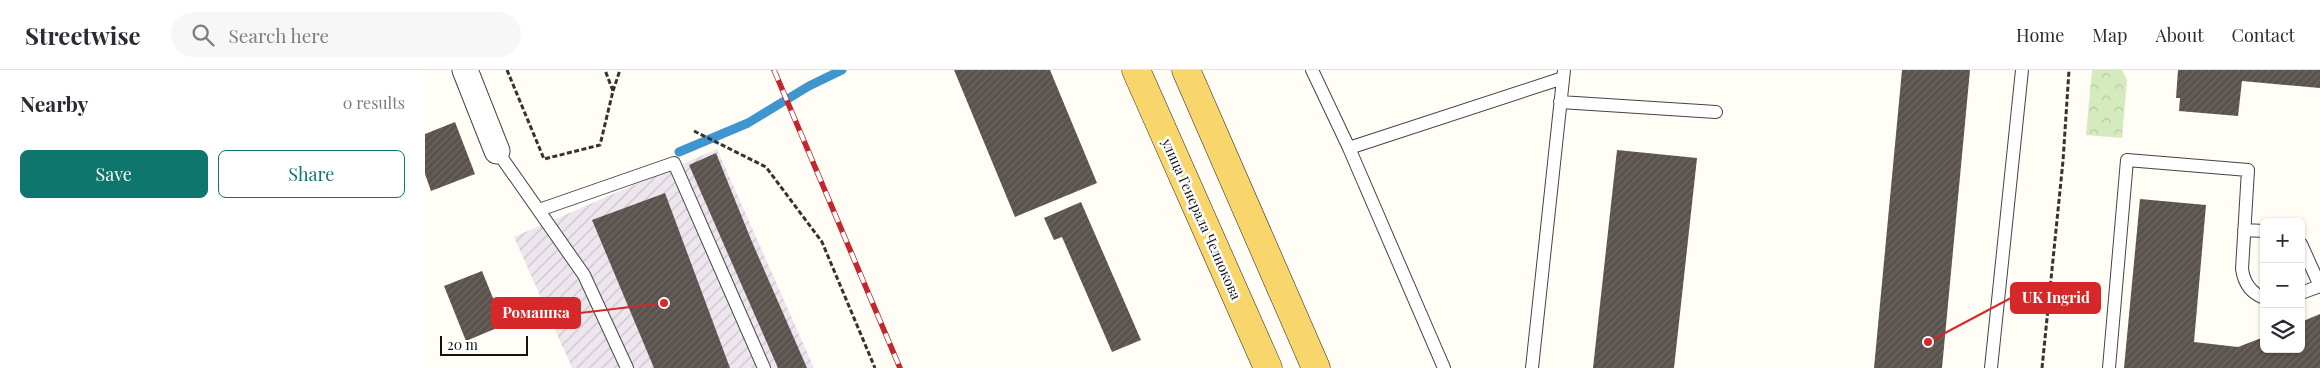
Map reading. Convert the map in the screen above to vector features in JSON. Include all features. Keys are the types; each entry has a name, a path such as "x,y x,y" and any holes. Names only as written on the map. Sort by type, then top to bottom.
{"main road":[{"name":"улица Генерала Челнокова","path":"1136,70 1263,366"},
{"path":"1187,70 1317,368"}],"street":[{"path":"465,70 497,151"}],"lane":[{"path":"1311,70 1349,148 1444,368"},
{"path":"1991,368 2022,70"},
{"path":"1349,148 1563,74 1532,368"},
{"path":"1561,102 1716,112"},
{"path":"497,151 584,275 627,368"},
{"path":"2109,368 2127,160 2248,170 2241,266 2244,279 2251,290 2260,296"},
{"path":"539,210 674,163 764,368"},
{"path":"2244,230 2260,232"},
{"path":"2305,253 2320,286 2305,292"}],"path":[{"path":"507,70 544,159 601,144 613,91 620,70"},
{"path":"605,70 613,91"},
{"path":"2042,368 2063,161 2069,70"},
{"path":"693,131 766,167 822,242 875,368"}],"shaded area":[{"path":"717,149 814,368 572,368 514,237"}],"green space":[{"path":"2092,70 2122,70 2127,80 2122,138 2086,135"}],"building":[{"path":"954,70 1050,70 1097,183 1015,217"},
{"path":"1902,70 1970,70 1942,368 1874,368"},
{"path":"2178,70 2320,70 2320,88 2242,81 2238,116 2179,111 2180,98 2176,98"},
{"path":"455,122 475,174 431,191 425,174 425,134"},
{"path":"1617,150 1697,158 1674,368 1593,368"},
{"path":"716,153 752,242 807,368 778,368 689,165"},
{"path":"665,193 730,368 654,368 592,220"},
{"path":"2140,199 2206,205 2194,342 2238,347 2260,339 2260,353 2305,353 2305,320 2320,314 2320,368 2124,368"},
{"path":"1081,202 1141,340 1112,352 1062,237 1054,240 1044,218"},
{"path":"482,271 504,325 466,341 444,286"}],"waterway":[{"path":"679,152 748,123 809,86 842,70"}],"railway":[{"path":"774,70 900,368"}],"place":[{"name":"Ромашка","path":"664,303"},
{"name":"UK Ingrid","path":"1928,342"}]}
